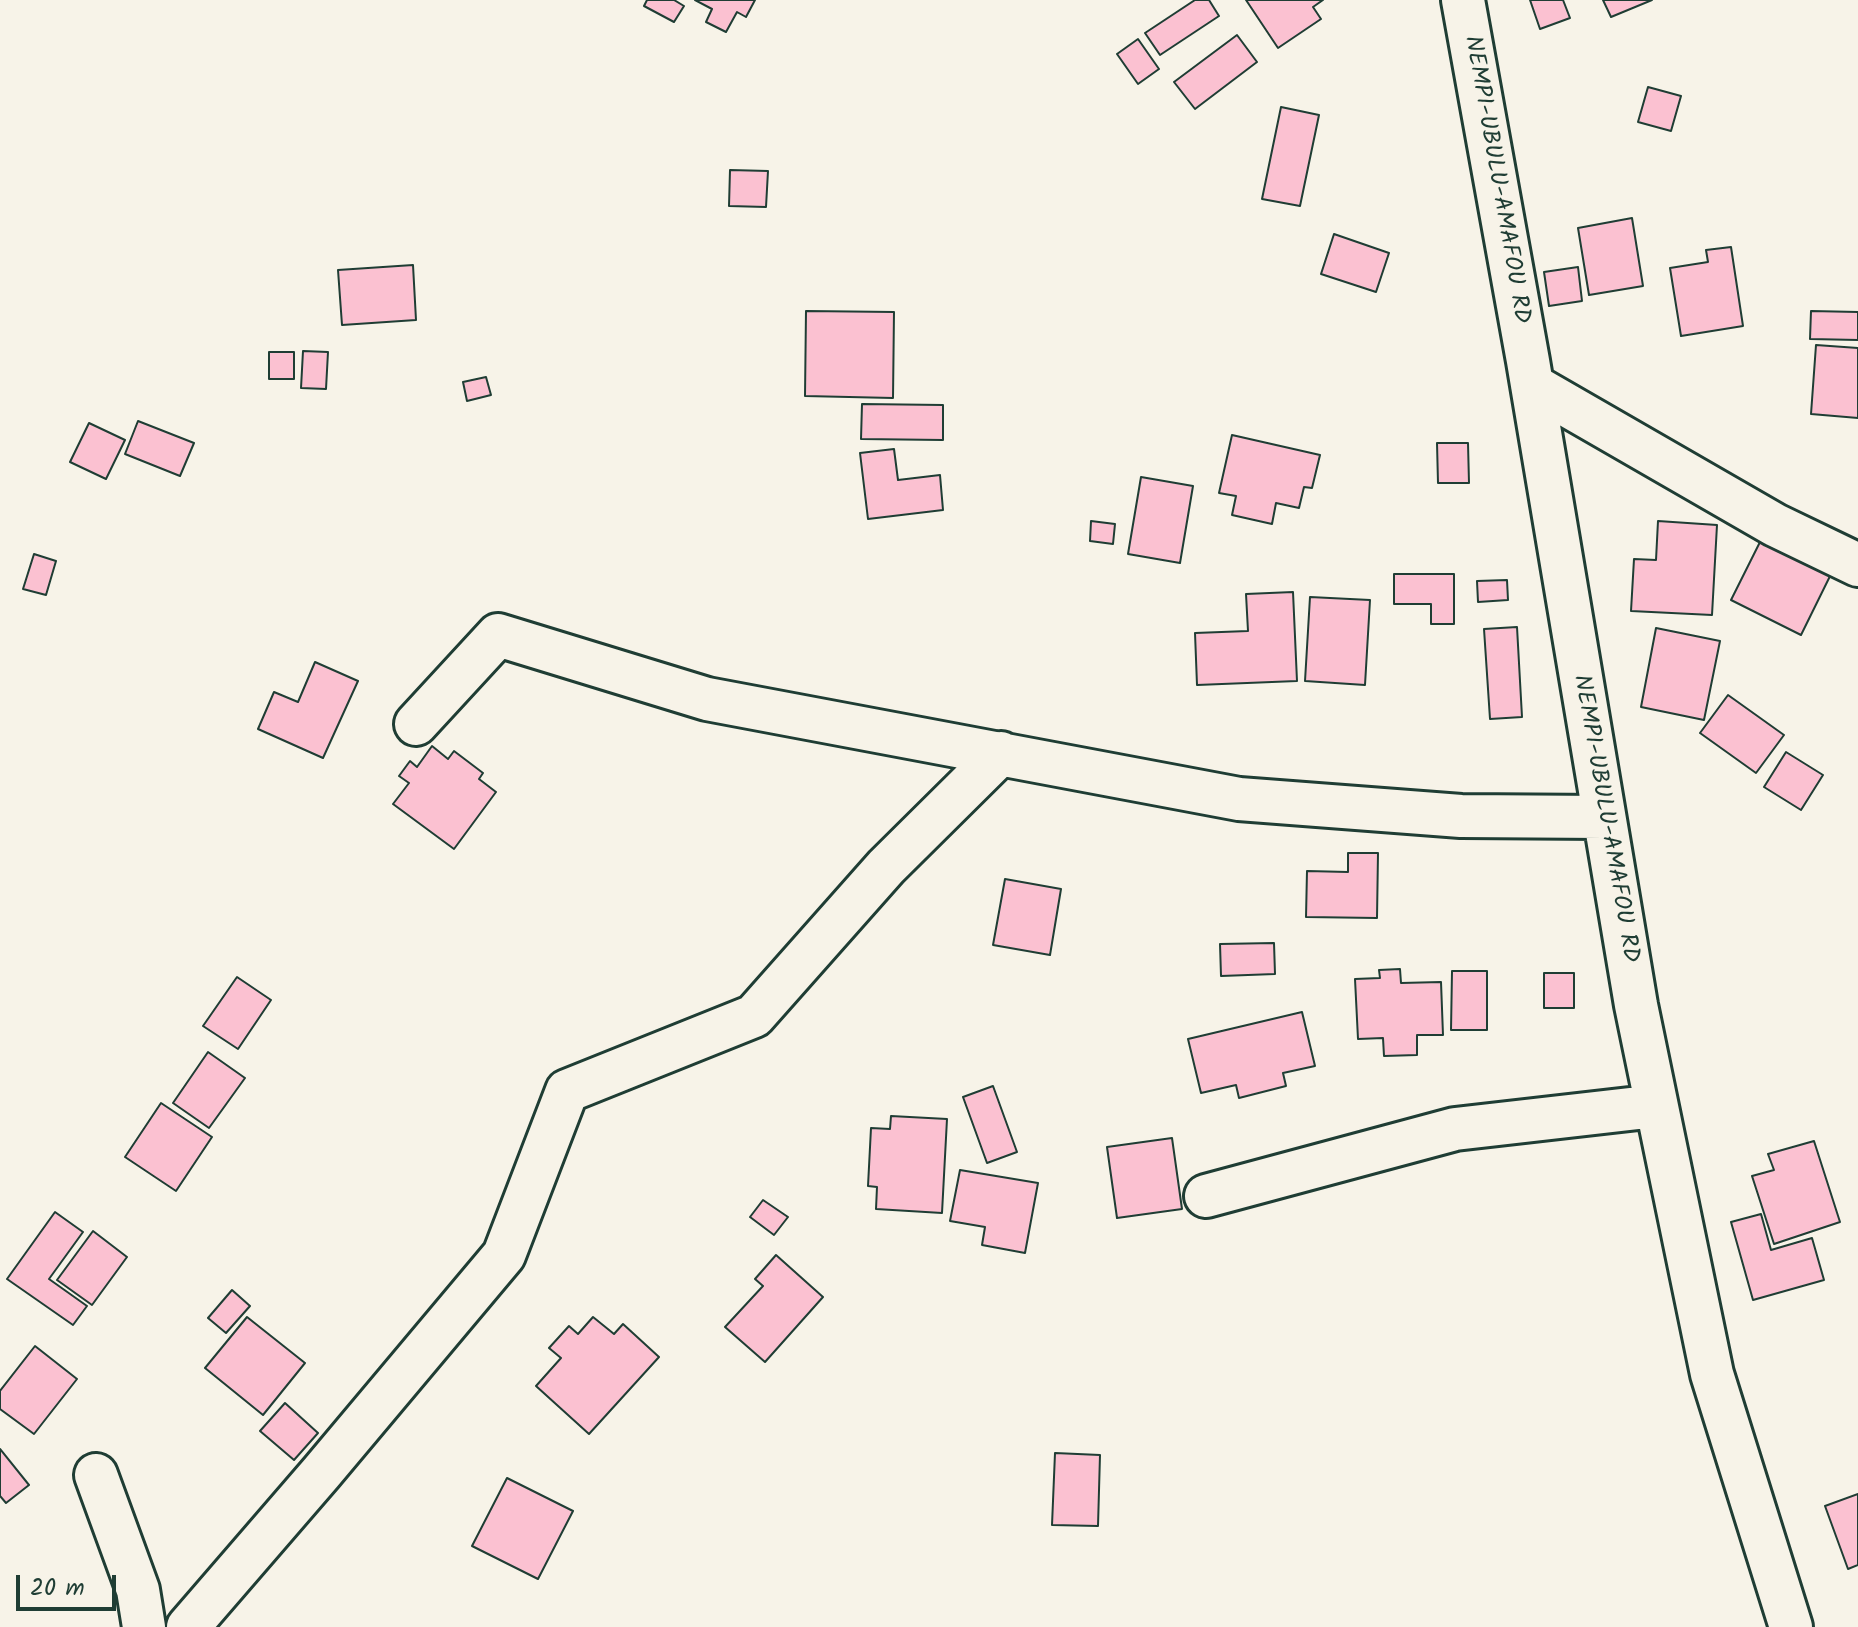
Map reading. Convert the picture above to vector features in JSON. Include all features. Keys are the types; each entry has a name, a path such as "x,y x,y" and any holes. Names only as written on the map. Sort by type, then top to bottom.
{"street":[{"name":"NEMPI-UBULU-AMAFOU RD","path":"1463,0 1656,1106 1712,1374 1791,1627"},
{"path":"1532,385 1775,525 1858,565"},
{"path":"416,724 498,635 707,699 1239,799 1461,816 1604,817"},
{"path":"188,1627 504,1255 567,1091 754,1016 886,867 1001,753"},
{"path":"1206,1196 1455,1129 1656,1106"},
{"path":"96,1475 138,1590 144,1627"}],"building":[{"path":"647,0 674,0 684,6 674,22 644,6"},
{"path":"695,0 755,0 746,17 737,12 726,32 706,22 712,9"},
{"path":"1195,0 1209,0 1219,16 1160,55 1145,33"},
{"path":"1246,0 1323,0 1313,7 1321,19 1278,48"},
{"path":"1530,0 1563,0 1570,18 1540,29"},
{"path":"1603,0 1652,0 1611,17"},
{"path":"1237,35 1257,62 1195,109 1174,82"},
{"path":"1138,39 1159,69 1138,84 1117,54"},
{"path":"1648,87 1681,96 1671,131 1638,122"},
{"path":"1281,107 1319,115 1300,206 1262,199"},
{"path":"730,170 768,171 766,207 729,206"},
{"path":"1632,218 1643,286 1589,295 1578,228"},
{"path":"1334,234 1389,253 1376,292 1321,274"},
{"path":"1731,247 1743,326 1681,336 1670,268 1708,262 1706,250"},
{"path":"413,265 416,320 342,325 338,270"},
{"path":"1578,267 1582,301 1549,306 1544,272"},
{"path":"806,311 894,312 893,398 805,396"},
{"path":"1811,311 1858,312 1858,340 1810,339"},
{"path":"1816,345 1858,348 1858,418 1811,414"},
{"path":"303,351 328,352 326,389 301,388"},
{"path":"269,352 294,352 294,379 269,379"},
{"path":"486,377 491,395 467,401 463,382"},
{"path":"862,404 943,405 943,440 861,439"},
{"path":"138,421 194,443 180,476 125,454"},
{"path":"89,423 125,440 106,479 70,462"},
{"path":"1232,435 1320,455 1312,488 1304,487 1299,508 1276,503 1272,524 1232,515 1236,496 1219,493"},
{"path":"1437,443 1468,443 1469,483 1438,483"},
{"path":"894,449 898,480 940,475 943,510 868,519 860,453"},
{"path":"1141,477 1193,486 1180,563 1128,554"},
{"path":"1091,521 1115,524 1113,544 1090,541"},
{"path":"1658,521 1717,525 1712,615 1631,611 1634,559 1656,560"},
{"path":"1765,532 1835,566 1801,635 1731,600"},
{"path":"34,554 56,561 46,595 23,589"},
{"path":"1394,574 1454,574 1454,624 1431,624 1431,604 1394,604"},
{"path":"1507,580 1508,600 1478,602 1477,581"},
{"path":"1293,592 1297,681 1197,685 1195,633 1248,631 1246,594"},
{"path":"1310,597 1370,600 1365,685 1305,681"},
{"path":"1517,627 1522,717 1490,719 1484,629"},
{"path":"1656,628 1720,641 1704,720 1641,707"},
{"path":"315,662 358,681 323,758 258,729 274,692 298,702"},
{"path":"1728,695 1784,735 1756,773 1700,733"},
{"path":"432,746 448,759 454,751 483,773 479,779 496,792 454,849 393,804 409,783 399,776 410,761 417,767"},
{"path":"1786,752 1823,775 1801,810 1764,787"},
{"path":"1348,853 1378,853 1377,918 1306,917 1307,871 1348,872"},
{"path":"1005,879 1061,889 1050,955 993,945"},
{"path":"1274,943 1275,974 1221,976 1220,944"},
{"path":"1400,969 1401,983 1441,982 1443,1035 1417,1035 1417,1055 1384,1056 1383,1038 1358,1039 1355,979 1380,978 1379,970"},
{"path":"1452,971 1487,971 1487,1030 1451,1030"},
{"path":"1544,973 1574,973 1574,1008 1544,1008"},
{"path":"237,977 271,1000 238,1049 203,1026"},
{"path":"1302,1012 1315,1066 1283,1073 1286,1086 1239,1098 1236,1085 1201,1093 1188,1039"},
{"path":"208,1052 245,1078 209,1128 173,1103"},
{"path":"993,1086 1017,1152 987,1163 963,1097"},
{"path":"161,1103 212,1137 176,1191 125,1157"},
{"path":"891,1116 947,1119 942,1213 876,1209 877,1187 868,1186 871,1128 890,1129"},
{"path":"1172,1138 1182,1209 1117,1218 1107,1147"},
{"path":"1814,1141 1840,1222 1774,1244 1752,1176 1774,1170 1768,1154"},
{"path":"960,1170 1038,1183 1025,1253 982,1245 985,1227 950,1221"},
{"path":"763,1200 788,1217 774,1235 750,1217"},
{"path":"55,1212 83,1232 49,1279 87,1306 73,1325 7,1279"},
{"path":"1761,1214 1771,1250 1812,1238 1824,1280 1753,1300 1731,1222"},
{"path":"93,1231 127,1257 92,1305 57,1280"},
{"path":"776,1255 823,1297 765,1362 725,1327 763,1286 755,1279"},
{"path":"232,1290 250,1306 226,1333 208,1318"},
{"path":"247,1317 305,1363 263,1415 205,1368"},
{"path":"593,1317 614,1334 623,1324 659,1357 589,1434 536,1386 561,1358 549,1348 569,1326 578,1334"},
{"path":"35,1346 77,1379 34,1434 0,1409 0,1391"},
{"path":"285,1403 318,1433 294,1460 260,1431"},
{"path":"0,1449 29,1485 6,1503 0,1496"},
{"path":"1055,1453 1100,1455 1098,1526 1052,1525"},
{"path":"507,1478 573,1511 538,1579 472,1546"},
{"path":"1858,1494 1858,1565 1848,1569 1825,1506"}]}
